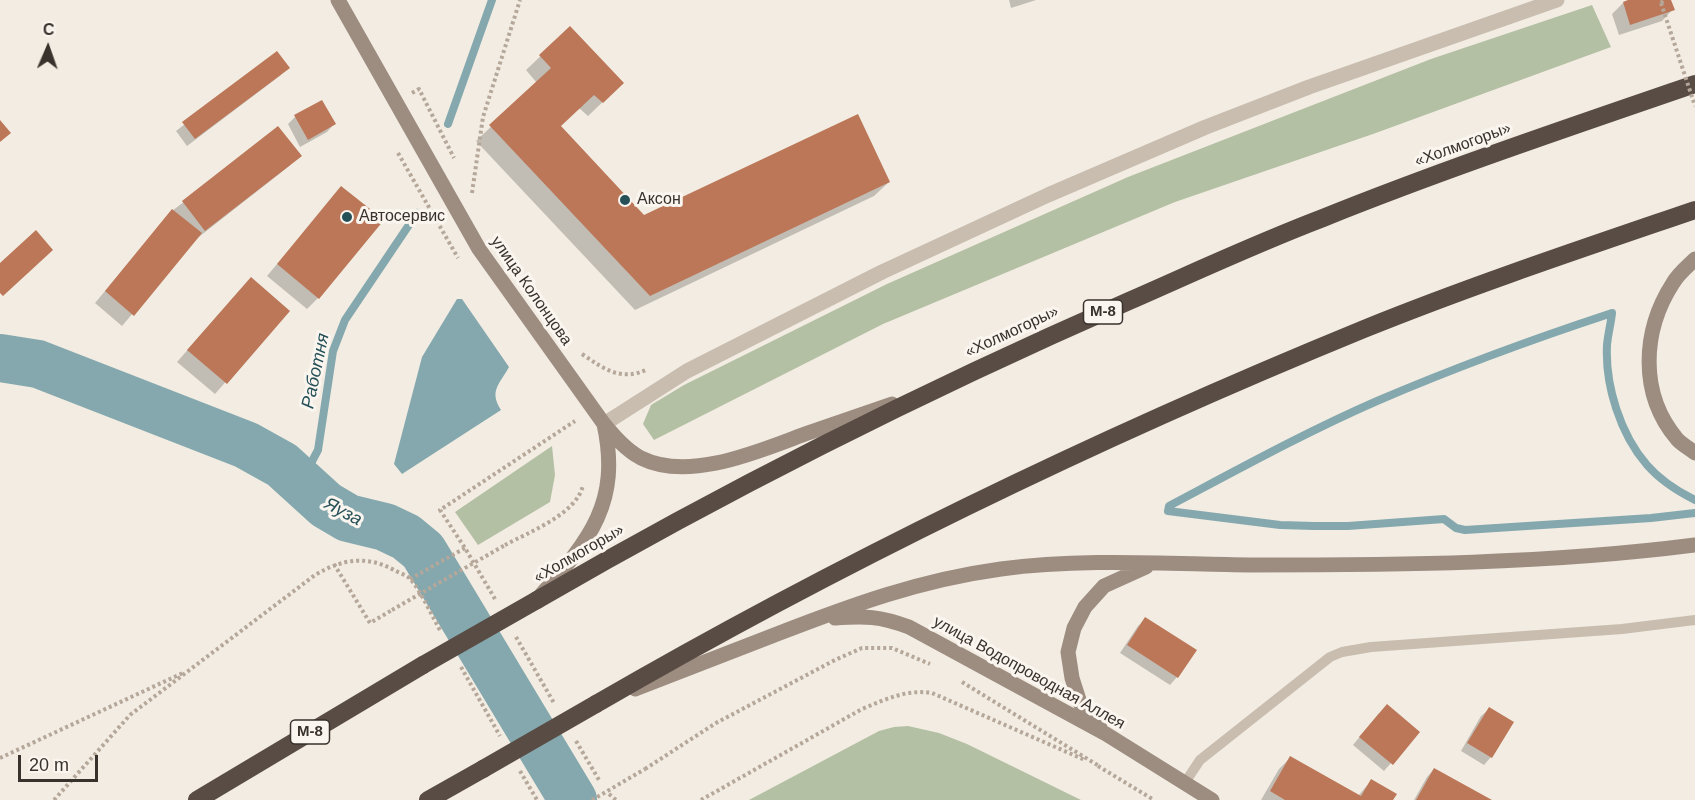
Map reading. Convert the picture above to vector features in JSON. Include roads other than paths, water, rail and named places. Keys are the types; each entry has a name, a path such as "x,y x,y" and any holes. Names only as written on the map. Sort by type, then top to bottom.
{"highway":[{"name":"«Холмогоры»","path":"537,600 668,525 805,454 941,386 1081,322 1321,218 1695,84"},
{"path":"429,800 725,630 992,494 1110,439 1366,328 1695,210"},
{"name":"М-8","path":"197,800 537,600"}],"street":[{"name":"улица Колонцова","path":"338,0 479,249 604,424 609,450 609,475 605,498 587,538 537,600"},
{"path":"941,386 753,453 705,465 682,467 642,458 626,448 604,424 687,371 882,272 1048,195 1206,127 1309,87 1557,0"},
{"path":"1695,259 1673,282 1657,317 1648,349 1649,382 1659,413 1678,440 1695,453"},
{"path":"596,704 878,596 948,578 1002,569 1071,564 1423,565 1584,557 1695,545"},
{"path":"1106,734 1080,704 1072,678 1068,652 1074,628 1086,607 1104,586 1153,564"},
{"name":"улица Водопроводная Аллея","path":"817,619 861,616 884,618 909,627 1106,734 1212,800"}],"lane":[{"path":"1184,784 1200,760 1330,657 1342,652 1371,647 1622,629 1695,620"}],"water":[{"path":"457,299 462,299 509,367 496,393 497,403 501,410 402,474 394,464 422,357"}],"waterway":[{"name":"Работня","path":"448,124 492,0"},
{"name":"Работня","path":"301,482 318,450 333,351 345,320 417,213"},
{"path":"1695,500 1669,485 1647,465 1637,453 1622,424 1612,392 1607,360 1612,313 1494,354 1377,401 1246,465 1169,506 1168,511 1280,525 1314,526 1348,526 1444,519 1456,528 1465,530 1695,513"},
{"name":"Яуза","path":"0,358 38,364 246,445 282,465 326,505 348,518 385,527 406,537 423,551 573,800"}],"place":[{"name":"Аксон","path":"625,200"},
{"name":"Автосервис","path":"347,217"}]}
